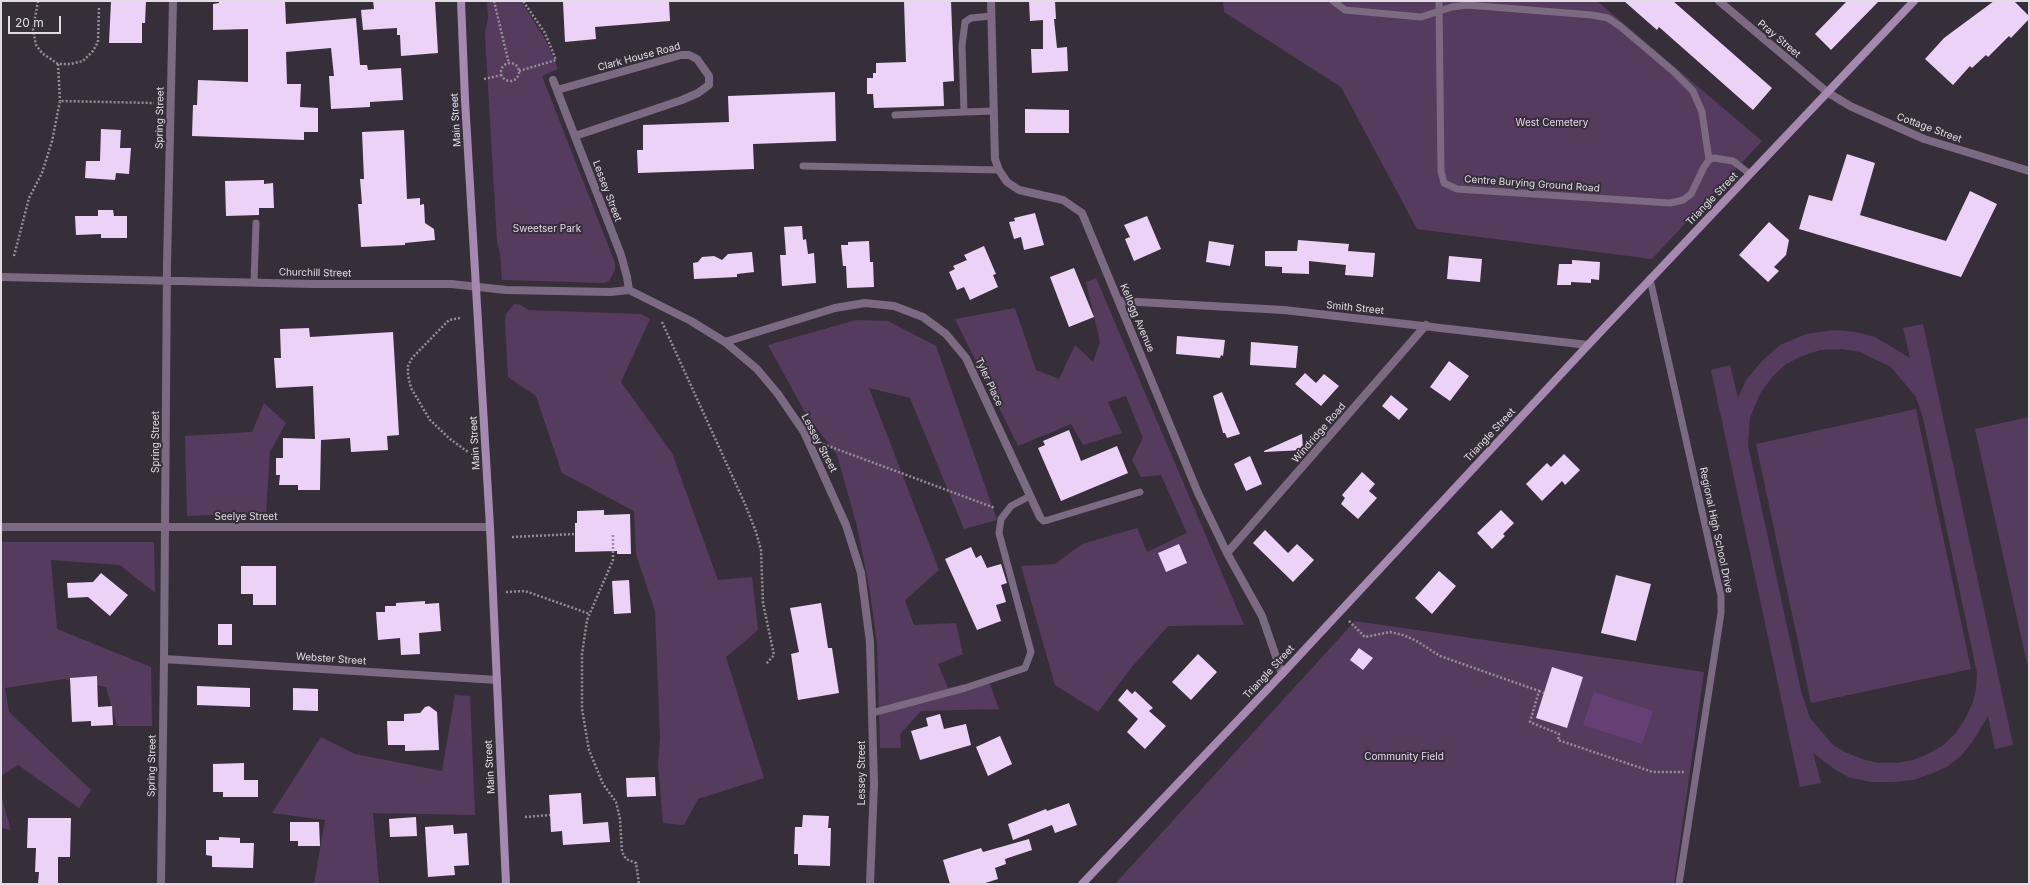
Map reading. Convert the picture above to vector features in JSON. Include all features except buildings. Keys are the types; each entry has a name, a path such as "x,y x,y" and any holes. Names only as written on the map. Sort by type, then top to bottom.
{"main road":[{"name":"Main Street","path":"461,1 464,100 490,527 506,884"},
{"name":"Triangle Street","path":"1082,884 1282,674 1650,278 1914,1"}],"street":[{"name":"Spring Street","path":"161,884 166,527 167,281 173,1"},
{"name":"Kellogg Avenue","path":"991,1 995,159 999,170 1007,182 1019,190 1063,200 1082,213 1120,301 1198,493 1226,553 1262,616 1282,674"},
{"name":"Pray Street","path":"1719,1 1827,92"},
{"name":"Clark House Road","path":"557,90 680,55 689,55 697,59 709,76 709,84 688,98 575,136"},
{"name":"Lessey Street","path":"553,80 621,255 629,290 691,321 725,342 757,369 774,389 804,432 846,525 861,573 870,642 874,784 870,884"},
{"name":"Cottage Street","path":"1827,92 1850,106 1924,139 2029,171"},
{"name":"Churchill Street","path":"1,277 313,284 451,284 506,290 610,292 629,290"},
{"name":"Smith Street","path":"1120,301 1284,310 1588,344"},
{"name":"Tyler Place","path":"725,342 835,308 865,303 894,306 923,317 946,334 966,358 1040,517"},
{"name":"Windridge Road","path":"1226,553 1426,326"},
{"name":"Seelye Street","path":"1,527 490,527"},
{"name":"Webster Street","path":"164,659 497,680"}],"lane":[{"path":"1333,1 1345,10 1379,15 1421,17 1452,7 1467,5 1592,15 1608,18 1638,41 1693,92 1702,112 1708,160 1714,158 1733,161 1750,174"},
{"name":"Centre Burying Ground Road","path":"1439,1 1441,171 1444,183 1457,189 1670,203 1683,200 1691,194 1708,160"},
{"path":"964,112 963,29 965,22 971,18 992,16"},
{"path":"895,115 994,111"},
{"path":"803,166 999,170"},
{"path":"254,282 256,223"},
{"name":"Regional High School Drive","path":"1650,278 1721,596 1721,612 1679,884"},
{"name":"Tyler Place","path":"1040,517 1043,521 1048,520 1140,492"},
{"path":"872,713 966,688 1025,668 1031,652 999,533 1001,519 1011,506 1030,496"}],"path":[{"path":"38,1 33,29 36,45 42,52 58,64 71,64 83,61 93,51 98,42 99,7"},
{"path":"494,1 509,64"},
{"path":"519,71 556,60 545,34 523,1"},
{"path":"14,256 29,198 42,173 52,141 60,101 58,64"},
{"path":"509,64 516,66 519,71 518,76 514,81 505,80 502,75 503,67 509,64"},
{"path":"484,79 502,75"},
{"path":"60,101 154,103"},
{"path":"460,318 449,320 412,358 408,366 408,375 411,388 430,420 450,439 468,452"},
{"path":"662,322 745,504 756,532 761,550 763,603 774,655 766,664"},
{"path":"810,446 821,443 1006,512"},
{"path":"512,537 575,534"},
{"path":"613,535 613,560 590,614 582,654 582,709 590,750 603,784 616,802 620,819 622,852 626,859 636,863 639,884"},
{"path":"493,592 525,591 590,614"},
{"path":"1348,621 1365,636 1390,632 1403,635 1415,640 1440,656 1544,693"},
{"path":"1539,691 1530,722 1559,734 1558,740 1653,772 1696,771"},
{"path":"525,817 550,815"}],"green space":[{"name":"Sweetser Park","path":"487,1 521,1 545,39 558,69 542,76 615,263 615,270 609,281 604,283 502,280 500,253 497,242 485,34 488,18"},
{"name":"West Cemetery","path":"1223,1 1597,1 1762,141 1652,259 1417,229 1341,87 1224,12"},
{"path":"1096,278 1244,625 1168,626 1131,668 1098,712 1055,685 1021,566 1055,564 1082,544 1137,528 1147,552 1187,533 1161,475 1141,477 1132,460 1143,438 1126,396 1108,402 1122,433 1083,445 1071,424 1018,446 955,319 1015,308 1036,370 1059,379 1075,345 1093,362 1100,342 1086,282"},
{"path":"514,304 521,305 528,310 641,314 650,319 621,382 672,453 718,580 752,577 758,630 726,657 764,778 698,799 684,825 663,823 658,763 660,738 655,611 636,554 634,511 562,473 536,396 508,377 505,320 506,314"},
{"path":"856,320 888,321 936,346 997,520 964,529 910,398 869,388 939,570 905,600 914,625 956,623 963,654 938,664 948,688 988,679 999,709 921,711 900,734 901,748 880,748 877,643 869,586 857,526 837,455 806,414 768,345"},
{"path":"1923,324 2013,745 1995,749 1988,716 1973,741 1961,756 1948,766 1931,774 1913,780 1871,782 1848,777 1813,753 1821,783 1800,787 1711,370 1730,365 1738,398 1746,380 1762,361 1780,345 1806,334 1835,330 1856,332 1875,337 1910,358 1903,328","holes":["1842,349 1860,352 1891,367 1916,397 1923,418 1977,673 1976,690 1973,702 1965,719 1955,734 1942,746 1928,754 1913,760 1897,763 1878,763 1862,759 1845,752 1833,745 1810,718 1801,691 1748,445 1750,417 1761,392 1773,376 1786,364 1802,356 1820,350"]},
{"path":"264,403 286,423 270,452 266,513 187,516 185,436 252,432"},
{"path":"1916,409 1971,669 1811,703 1756,444"},
{"path":"2029,417 2029,663 2027,663 1975,429"},
{"path":"1,542 154,542 155,593 120,565 51,560 57,629 151,667 152,726 117,726 106,687 64,679 5,688 9,712 91,790 79,808 18,765 1,776"},
{"name":"Community Field","path":"1355,621 1704,672 1674,884 1115,884"},
{"path":"455,695 470,696 475,815 373,813 379,884 314,884 325,820 272,813 321,737 355,754 442,771"},
{"path":"1,795 11,830 1,828"}],"shaded area":[{"path":"1594,692 1653,711 1642,744 1583,725"}]}
